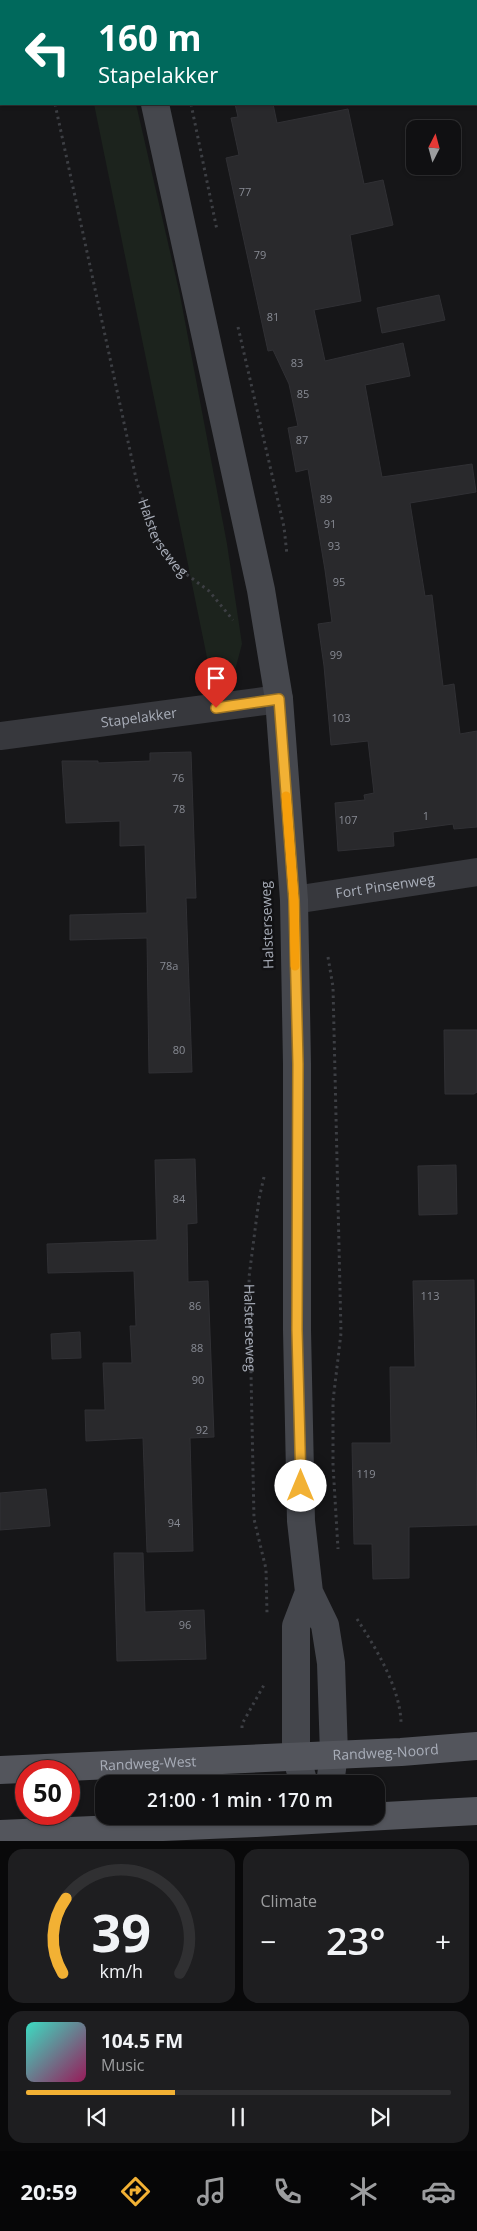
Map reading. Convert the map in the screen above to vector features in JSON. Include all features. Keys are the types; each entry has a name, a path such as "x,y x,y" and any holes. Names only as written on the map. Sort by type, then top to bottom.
{"main road":[{"name":"Halsterseweg","path":"155,105 261,590 279,699 294,900 298,1064 298,1371 301,1521 309,1592 325,1624 331,1663 334,1754 331,1775"},
{"name":"Halsterseweg","path":"302,1775 296,1755 296,1626 309,1592"},
{"name":"Randweg-Noord","path":"296,1755 402,1752 477,1746"},
{"name":"Randweg-West","path":"0,1770 296,1755"},
{"path":"385,1816 477,1811"},
{"path":"0,1834 209,1825"}],"street":[{"name":"Stapelakker","path":"0,736 279,699"},
{"name":"Fort Pinsenweg","path":"294,900 477,872"}],"path":[{"name":"Halsterseweg","path":"55,105 137,483 157,540 178,568 209,591 233,619 236,628"},
{"name":"Halsterseweg","path":"265,1172 259,1200 249,1277 254,1519 266,1569 267,1614"},
{"path":"333,1465 338,1558"},
{"path":"352,1611 374,1646 400,1705 402,1752"},
{"path":"242,1758 242,1724 267,1680"}],"shaded area":[{"path":"94,105 136,105 180,295 227,544 242,644 234,674 212,682"}],"building":[{"path":"235,105 273,105 277,123 348,109 364,184 383,180 393,225 350,235 361,301 314,310 325,361 403,343 410,376 365,385 382,477 472,464 476,492 410,503 425,596 432,595 443,686 454,684 460,734 477,731 477,827 454,829 453,824 393,832 394,846 338,851 335,803 365,800 364,795 374,793 368,741 331,745 318,624 332,622 325,570 308,469 296,472 288,428 298,426 289,384 273,350 268,351 226,158 239,155 231,118 238,117"},
{"path":"439,295 445,320 382,333 377,308"},
{"path":"191,752 196,898 186,898 192,1072 149,1073 147,938 70,940 70,915 147,913 145,845 120,846 120,821 66,823 62,761 98,761 98,763 150,761 150,753"},
{"path":"444,1030 477,1030 477,1092 474,1094 445,1094"},
{"path":"195,1159 197,1223 187,1224 188,1282 208,1281 214,1437 190,1438 193,1551 147,1552 143,1438 86,1441 85,1410 105,1410 103,1363 132,1363 130,1326 136,1326 134,1271 48,1273 47,1244 157,1240 155,1160"},
{"path":"456,1165 457,1214 419,1215 418,1166"},
{"path":"474,1280 477,1525 409,1527 409,1578 373,1579 372,1544 354,1544 352,1443 391,1443 390,1367 415,1367 413,1281"},
{"path":"80,1332 81,1358 52,1359 51,1334"},
{"path":"46,1489 50,1526 0,1530 0,1493"},
{"path":"114,1553 143,1553 145,1612 204,1610 206,1659 117,1661"}],"slow traffic":[{"path":"286,796 294,900 295,966"}],"route":[{"path":"216,708 279,699 294,900 298,1064 297,1330 301,1486"}]}
